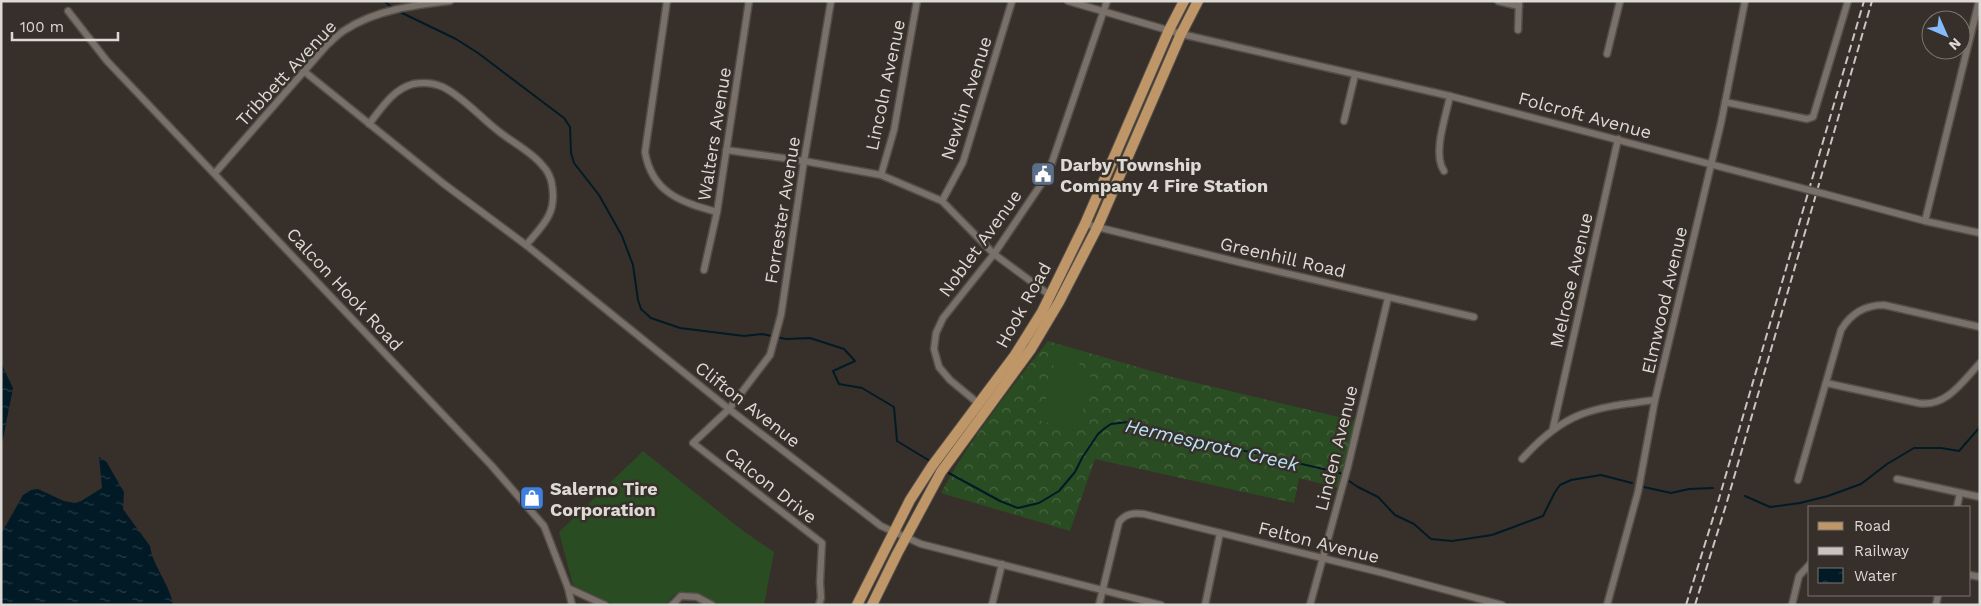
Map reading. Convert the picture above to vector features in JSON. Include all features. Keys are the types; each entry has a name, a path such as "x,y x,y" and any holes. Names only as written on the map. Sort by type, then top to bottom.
{"main road":[{"name":"Hook Road","path":"856,605 893,533 934,463 1015,355 1051,296 1085,224 1169,30 1184,1"},
{"name":"Hook Road","path":"872,605 905,538 943,469 1045,327 1097,228 1181,34 1198,1"}],"street":[{"name":"Tribbett Avenue","path":"215,173 327,45 343,31 359,21 384,12 450,1"},
{"path":"667,1 645,152 648,165 653,175 668,193 690,204 717,212"},
{"name":"Walters Avenue","path":"704,270 717,212 749,1"},
{"name":"Forrester Avenue","path":"729,408 770,355 781,315 804,161 831,1"},
{"name":"Lincoln Avenue","path":"881,175 894,130 917,1"},
{"name":"Newlin Avenue","path":"942,201 963,162 1012,1"},
{"path":"1068,1 1181,34"},
{"name":"Noblet Avenue","path":"979,404 944,374 934,355 934,341 938,326 994,254 1048,174 1107,1"},
{"path":"1498,1 1519,4 1518,30"},
{"path":"1606,54 1620,1"},
{"name":"Elmwood Avenue","path":"1608,605 1638,492 1655,400 1726,102 1745,1"},
{"path":"1726,102 1807,119 1813,117 1848,1"},
{"path":"1924,221 1979,1"},
{"name":"Calcon Hook Road","path":"68,11 107,61 491,465 544,526 568,588 572,605"},
{"name":"Folcroft Avenue","path":"1181,34 1450,96 1924,221 1980,233"},
{"name":"Clifton Avenue","path":"305,72 444,184 526,245 729,408 881,526 921,544 1161,605"},
{"path":"1344,121 1355,75"},
{"path":"369,124 390,98 400,89 413,84 435,84 454,94 496,130 542,163 549,175 553,199 549,218 526,245"},
{"path":"1444,171 1439,164 1438,153 1450,96"},
{"name":"Melrose Avenue","path":"1553,428 1618,139"},
{"path":"726,150 804,161 881,175 942,201 994,254 1051,296"},
{"name":"Greenhill Road","path":"1085,224 1388,298 1474,317"},
{"name":"Linden Avenue","path":"1310,605 1348,466 1388,298"},
{"path":"1798,480 1841,330 1852,315 1865,308 1884,305 1980,327"},
{"path":"1826,383 1918,403 1932,403 1950,395 1980,363"},
{"path":"1522,459 1553,428 1566,420 1604,406 1655,400"},
{"name":"Calcon Drive","path":"729,408 693,443 822,543 821,598 819,605"},
{"path":"1897,479 1980,498"},
{"path":"1956,506 1960,493"},
{"name":"Felton Avenue","path":"1102,590 1119,522 1128,514 1144,514 1502,605"},
{"path":"1205,605 1220,533"},
{"path":"992,605 1002,564"},
{"path":"1792,605 1800,576 1808,565"},
{"path":"568,588 605,605"},
{"path":"1098,605 1102,590"},
{"path":"672,605 681,596 697,597 712,605"}],"green space":[{"path":"1048,341 1172,377 1359,422 1342,489 1299,478 1294,503 1095,459 1070,531 941,493 978,434"},
{"path":"1051,345 1083,354 1077,372 1094,378 1075,431 1039,420 1051,384 1057,386 1063,369 1047,363"},
{"path":"643,451 742,530 774,552 764,605 721,605 686,592 679,593 666,605 614,605 573,585 559,532"}],"water":[{"path":"1,363 13,388 1,449"},
{"path":"99,457 106,461 124,492 123,509 150,546 154,561 169,590 173,605 1,605 1,534 23,495 31,490 38,489 64,501 75,503 81,501 102,488"}],"waterway":[{"name":"Hermesprota Creek","path":"384,1 394,9"},
{"name":"Hermesprota Creek","path":"398,11 456,39 478,53 564,118 570,127 571,153 574,163 599,195 622,236 633,265 641,309 651,318 680,328 744,336 762,334 786,339 810,338 844,349 855,361 833,371 839,384 862,388 894,407 897,441 930,461"},
{"name":"Hermesprota Creek","path":"947,472 1000,501 1018,508 1039,503 1059,491 1075,472 1098,434 1111,424 1128,422 1168,435 1255,453 1343,475"},
{"name":"Hermesprota Creek","path":"1745,496 1770,507 1800,503 1828,496 1861,484 1887,464 1914,448 1941,448 1959,451 1980,427"},
{"name":"Hermesprota Creek","path":"1346,479 1378,497 1395,515 1414,524 1431,539 1452,541 1492,535 1543,516 1560,485 1571,480 1601,475 1632,483"},
{"name":"Hermesprota Creek","path":"1644,487 1671,493 1689,489 1713,488"}],"railway":[{"path":"1686,605 1718,502 1864,1"},
{"path":"1695,605 1726,505 1872,1"}],"place":[{"name":"Darby Township Company 4 Fire Station","path":"1043,174"},
{"name":"Salerno Tire Corporation","path":"532,498"}]}
